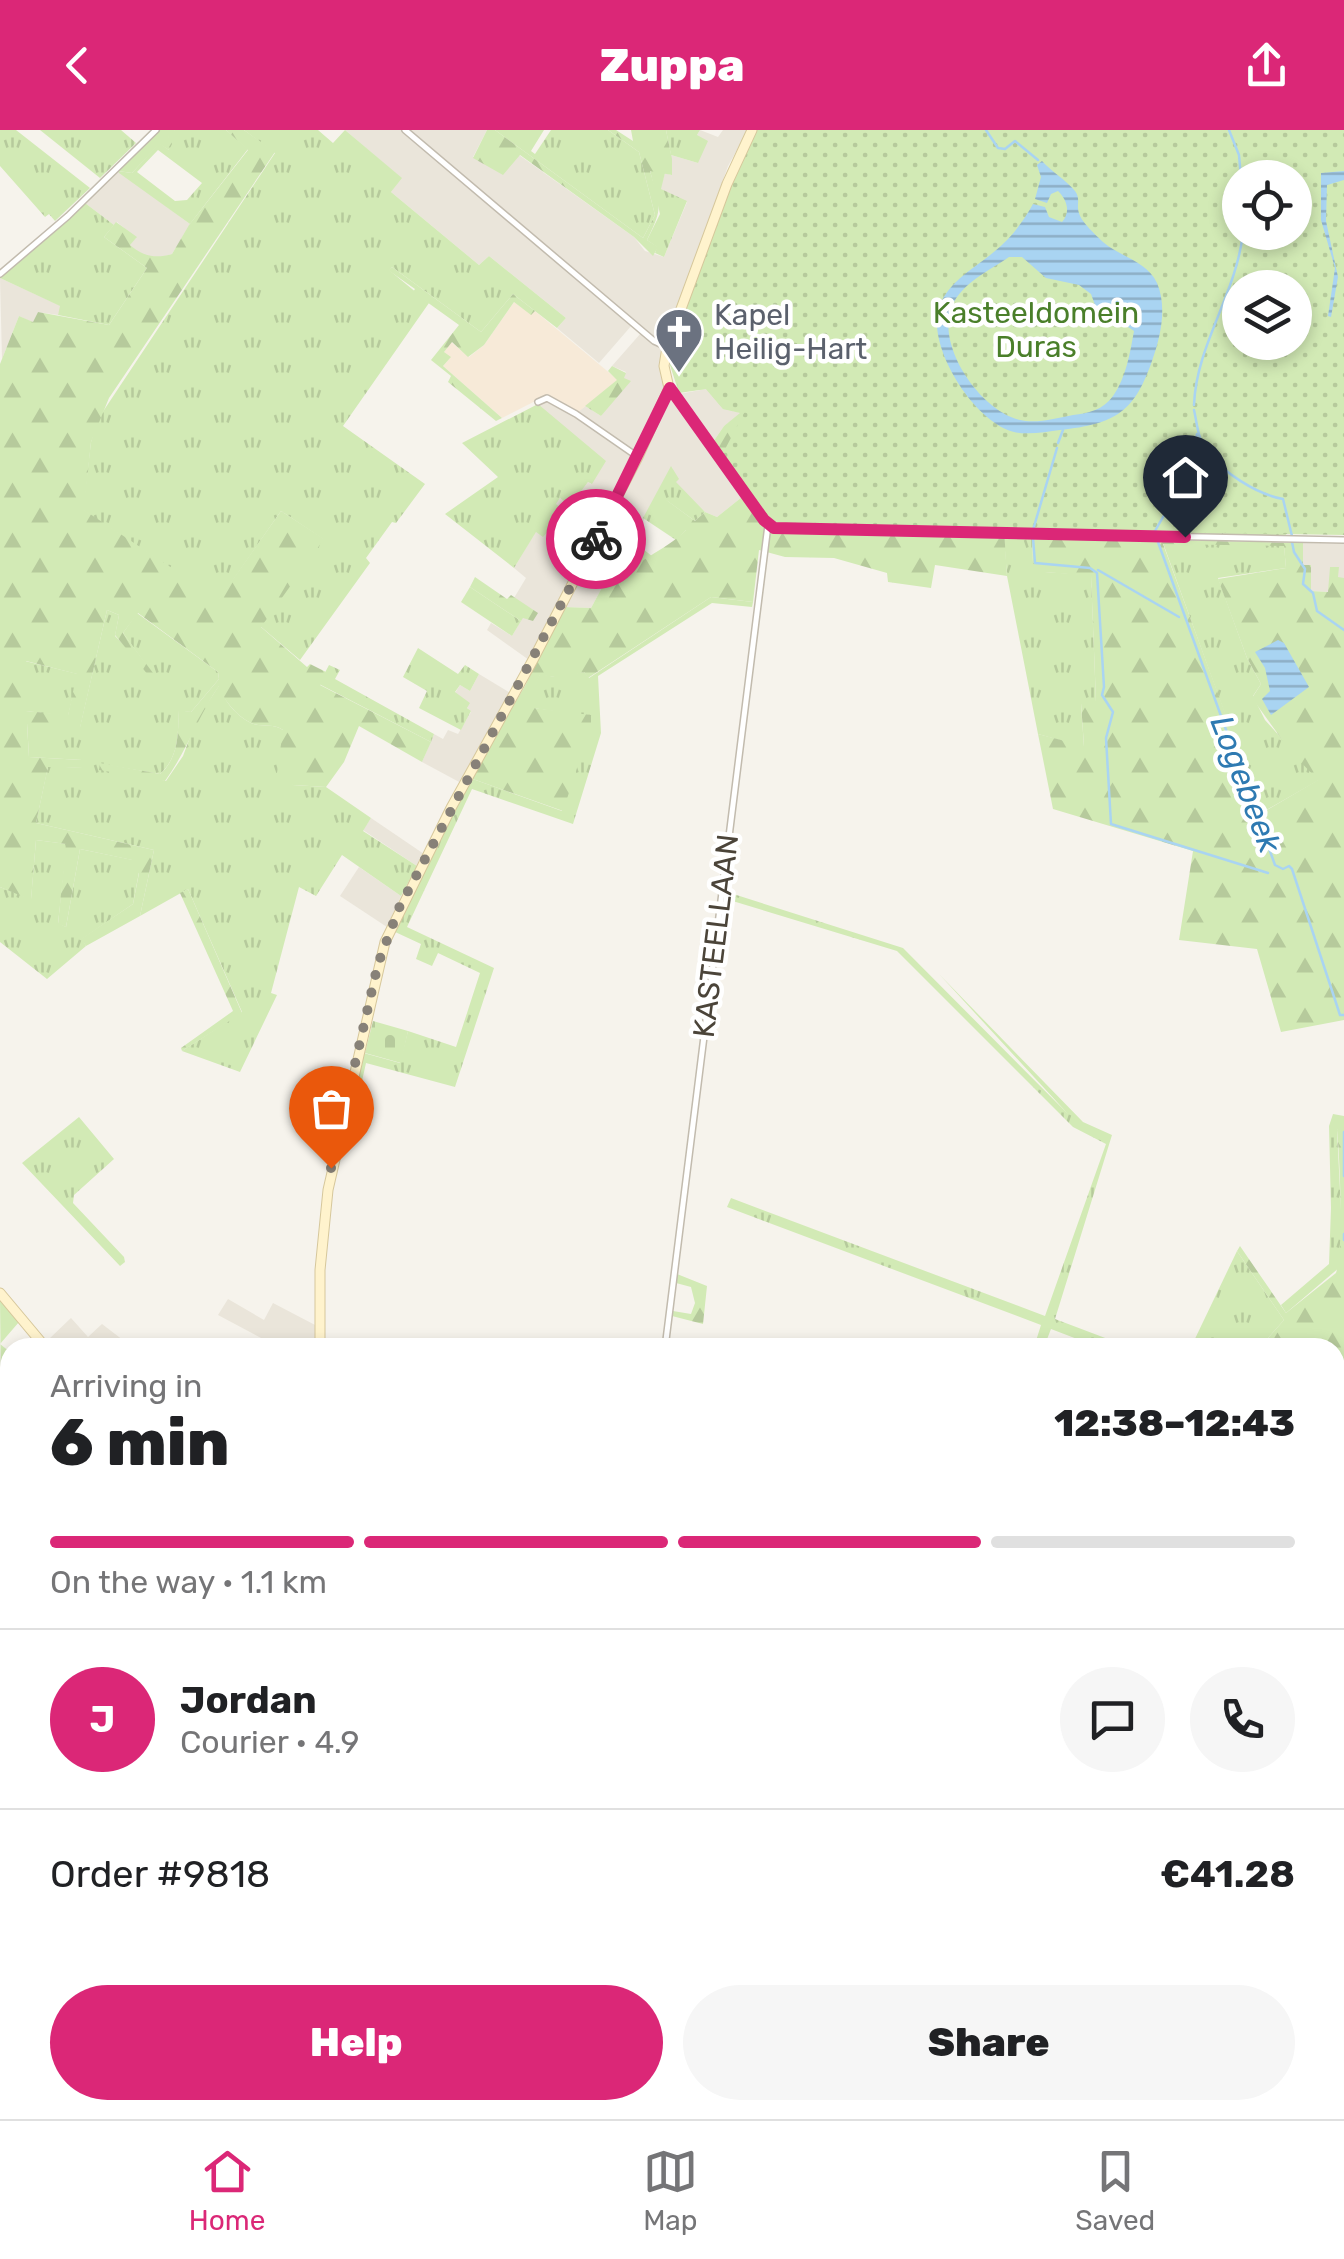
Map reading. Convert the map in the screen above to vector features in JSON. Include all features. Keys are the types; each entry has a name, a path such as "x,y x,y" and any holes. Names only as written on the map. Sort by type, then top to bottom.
{"street":[{"path":"0,274 68,216 156,130"},
{"path":"405,130 654,341 667,347"},
{"path":"752,130 726,184 667,347 664,366 670,388 768,525 784,529 1344,540"},
{"path":"320,1338 320,1270 328,1190 384,942 450,808 534,658 638,457 670,388"},
{"path":"538,402 546,398 576,414 638,457"},
{"name":"KASTEELLAAN","path":"666,1338 768,525"},
{"path":"0,1293 38,1338"}],"shaded area":[{"path":"345,130 402,130 632,325 599,363 557,328 566,318 489,256 479,265 391,192 401,178"},
{"path":"409,130 487,130 473,157 519,155 634,237 645,251 664,257 687,202 660,189 665,173 671,175 671,155 698,163 700,130 718,137 723,130 748,130 728,166 662,343"},
{"path":"118,171 190,224 172,254 158,258 141,254 129,245 136,238 85,203"},
{"path":"0,278 61,306 58,315 38,312 33,323 19,316 2,359"},
{"path":"514,302 531,314 535,311 618,380 577,413 547,395 502,418 443,366 450,358 444,352 451,342 469,357 484,345"},
{"path":"641,333 663,349 664,388 636,453 577,413 585,406 601,416 626,372 612,366"},
{"path":"706,389 723,409 742,413 724,426 713,442 679,394"},
{"path":"669,396 742,497 717,517 705,512 675,482 672,467 617,571 601,563 596,574 606,580 591,608 564,607"},
{"path":"546,402 585,421 634,457 529,660 487,630 491,623 512,636 523,617 537,613 514,598 526,578 514,568 536,531 549,529 560,537 555,504 560,498 570,505 588,482 591,484 564,429 538,404"},
{"path":"1303,543 1344,544 1344,578 1338,578 1329,592 1311,591 1311,566 1303,565"},
{"path":"479,674 512,694 461,783 422,762 434,734 443,739 448,730 458,734 471,712 455,693 460,685 470,691"},
{"path":"371,818 424,854 417,866 363,830"},
{"path":"359,867 401,896 387,927 340,896"},
{"path":"228,1299 264,1320 273,1303 317,1326 318,1338 261,1338 218,1315"},
{"path":"71,1318 88,1337 102,1324 120,1338 50,1338"}],"green space":[{"path":"0,130 16,130 90,188 55,221 49,214 45,217 0,166"},
{"path":"40,130 121,130 136,143 100,178"},
{"path":"159,130 175,130 173,137 168,136 172,144 169,150 159,144 132,173 118,171"},
{"path":"175,130 226,130 248,149 190,224 118,171 132,173 159,143 169,150 168,136","holes":["158,150 202,183 187,200 175,201 137,172"]},
{"path":"226,130 244,130 275,152 109,398 91,442 84,510 219,599 281,511 324,539 261,627 307,667 310,664 326,672 320,685 431,742 422,762 359,726 344,762 326,787 293,785 277,773 283,730 246,720 227,702 219,686 165,781 99,770 100,763 160,774 174,753 178,710 191,712 219,679 218,672 138,613 123,633 153,673 149,676 115,635 119,615 107,610 80,728 27,724 29,757 82,760 83,768 48,767 36,823 154,850 140,916 86,946 81,939 133,904 139,873 131,871 132,860 80,849 66,927 58,924 66,844 36,840 31,900 0,887 0,364 19,316 33,322 38,312 109,325 147,268 104,237 116,222 137,237 130,245 140,252 150,256 172,254 189,225 248,150","holes":["26,661 77,674 68,715 26,711"]},
{"path":"244,130 318,130 333,143 345,130 402,178 391,192 479,265 489,256 566,318 557,328 513,294 481,332 392,267 389,270 429,303 343,426 425,484 366,558 370,563 300,660 260,626 323,539 281,511 219,600 83,510 91,442 98,419 275,153"},
{"path":"487,130 495,130 643,238 655,215 639,152 608,130 616,130 633,141 631,130 666,130 672,175 650,171 659,206 647,240 658,247 653,256 634,237 520,155 503,175 473,158"},
{"path":"495,130 544,130 531,151 535,154 551,130 608,130 639,152 655,215 643,238"},
{"path":"666,130 700,130 697,135 708,141 698,163 671,155"},
{"name":"Kasteeldomein Duras","path":"755,130 1039,130 1287,536 1004,529 1007,576 935,565 931,588 888,582 887,573 834,558 785,557 759,550 753,602 711,597 588,678 584,672 562,678 540,675 532,693 539,697 534,708 591,715 563,811 470,778 525,686 564,607 591,608 606,580 615,584 686,530 658,509 665,499 695,521 705,512 717,517 742,497 744,500 750,496 713,442 740,413 723,409 706,389 679,393 668,359 671,348 693,358 699,343 722,204 765,493 723,198"},
{"name":"Kasteeldomein Duras","path":"758,130 1344,130 1344,535 771,522 722,455 744,413 723,409 706,389 677,392 672,349 692,358 699,343 676,333 736,174"},
{"path":"650,170 665,173 661,189 687,201 664,257 655,253 657,247 647,240 660,214"},
{"path":"85,203 114,225 104,237 147,268 109,325 58,315 60,306 0,278"},
{"path":"392,267 481,332 513,294 535,311 531,315 514,302 484,345 468,357 452,342 444,352 451,357 443,366 502,418 496,421 448,382 451,376 431,360 459,325 413,292 415,289 388,270"},
{"path":"612,366 626,373 624,378 631,381 601,416 585,406 617,380 608,371"},
{"path":"538,404 606,461 592,484 588,482 570,506 560,498 556,504 573,519 560,538 549,530 543,537 536,532 514,568 445,514 498,477 462,443"},
{"path":"671,466 679,479 676,482 705,512 695,521 666,500 687,529 676,540 643,518"},
{"path":"1032,537 1033,563 1046,565 1045,572 1091,575 1096,702 1081,704 1084,747 1038,734 1007,576 1004,538"},
{"path":"1032,537 1303,543 1303,565 1311,565 1311,591 1328,592 1330,567 1339,567 1338,577 1344,578 1344,1020 1281,1032 1257,949 1179,940 1193,851 1053,809 1038,734 1084,746 1081,703 1096,701 1091,576 1045,572 1045,565 1033,564","holes":["1163,544 1284,546 1286,568 1218,579 1247,658 1261,684 1252,698 1291,752 1318,780 1262,813"]},
{"path":"632,540 653,557 614,584 595,575 601,563 617,570"},
{"path":"1163,543 1284,545 1286,568 1218,578 1247,658 1261,684 1253,696 1265,720 1319,780 1261,813"},
{"path":"475,577 507,599 511,595 538,613 533,621 521,621 470,587"},
{"path":"470,587 521,621 512,636 461,602"},
{"path":"711,597 753,602 752,607 712,603 598,676 601,733 573,824 472,789 407,927 494,968 455,1087 366,1063 357,1104 349,1102 360,1052 400,1063 408,1031 456,1047 480,973 438,953 432,966 416,959 421,944 393,931 470,778 562,811 560,712 533,708 531,693 540,674 555,677 584,672 589,678"},
{"path":"107,610 119,615 115,636 152,673 123,633 137,613 218,672 219,679 191,712 178,711 174,753 160,774 101,764 166,781 220,684 227,702 241,716 251,723 283,730 293,785 326,787 371,818 363,831 417,866 401,896 342,855 316,896 299,887 271,993 277,995 240,1072 182,1051 242,1012 188,889 140,916 154,850 36,823 48,766 82,768 82,760 29,757 27,723 80,727"},
{"path":"418,648 458,674 465,665 479,674 470,691 460,685 455,692 470,703 467,708 471,711 461,730 419,708 427,691 403,677"},
{"path":"25,661 78,674 68,716 26,711"},
{"path":"329,665 340,670 335,679 434,734 431,742 319,684"},
{"path":"36,840 67,844 58,923 66,927 80,849 133,860 139,872 133,904 82,939 86,946 47,979 0,942 0,887 31,899"},
{"path":"188,889 242,1013 182,1051 233,1011 180,893"},
{"path":"727,892 903,948 1068,1114 939,974 1083,1122 1112,1135 1055,1319 1105,1338 1074,1338 1051,1329 1048,1338 1037,1338 1041,1325 727,1207 731,1198 1045,1316 1106,1144 1073,1127 897,951 726,899"},
{"path":"373,1021 408,1031 401,1063 365,1053"},
{"path":"1333,1114 1344,1116 1344,1127 1337,1130 1340,1267 1286,1313 1281,1305 1329,1264 1329,1126"},
{"path":"79,1117 114,1159 74,1195 73,1203 124,1257 120,1266 22,1163"},
{"path":"1344,1127 1344,1338 1268,1338 1284,1320 1237,1251 1240,1246 1286,1313 1336,1273 1341,1225 1337,1130"},
{"path":"1237,1251 1284,1320 1268,1338 1195,1338"},
{"path":"677,1274 707,1286 703,1324 672,1316 673,1311 691,1314 695,1303 691,1287 676,1283"},
{"path":"0,1299 19,1322 0,1338"}],"water":[{"path":"1042,161 1075,191 1080,217 1103,242 1153,276 1160,292 1162,321 1146,376 1121,412 1096,424 1025,433 999,426 970,400 948,364 937,327 938,311 947,292 1006,241 1033,204 1045,207 1049,217 1062,222 1065,218 1067,206 1058,191 1051,194 1047,203 1035,199 1041,177 1037,165","holes":["1009,257 1022,257 1046,278 1079,285 1091,294 1095,305 1134,331 1121,381 1100,408 1046,420 1020,420 991,404 965,375 950,339 948,322 952,306 962,290 977,278"]},
{"path":"1344,171 1344,180 1327,185 1326,221 1338,277 1331,317 1328,316 1335,268 1321,220 1321,173"},
{"path":"1278,640 1284,643 1309,687 1271,715 1262,699 1270,691 1265,668 1255,652"}],"waterway":[{"path":"986,130 998,148 1005,149 1015,141 1038,160"},
{"path":"1229,130 1239,160"},
{"path":"1194,405 1202,361 1240,250"},
{"path":"1194,410 1201,441 1213,458 1251,487 1283,499 1292,536"},
{"path":"1058,443 1063,430"},
{"name":"Logebeek","path":"1155,531 1191,468 1197,434"},
{"path":"1033,530 1057,448"},
{"path":"1033,538 1035,563 1090,568 1097,573 1102,695 1113,712 1106,738 1111,824 1268,873"},
{"name":"Logebeek","path":"1158,542 1275,865 1292,869 1340,1015 1344,1015"},
{"path":"1292,542 1305,569 1303,584 1313,593 1317,611 1344,630"},
{"path":"1098,570 1179,617"},
{"name":"Logebeek","path":"1344,1132 1344,1176"},
{"name":"Logebeek","path":"1344,1234 1344,1240"}],"way so far":[{"path":"331,1168 384,942 465,780 596,539"}],"place":[{"name":"Kapel Heilig-Hart","path":"679,374"}],"route":[{"path":"596,539 670,388 764,520 774,528 1185,537"}]}
